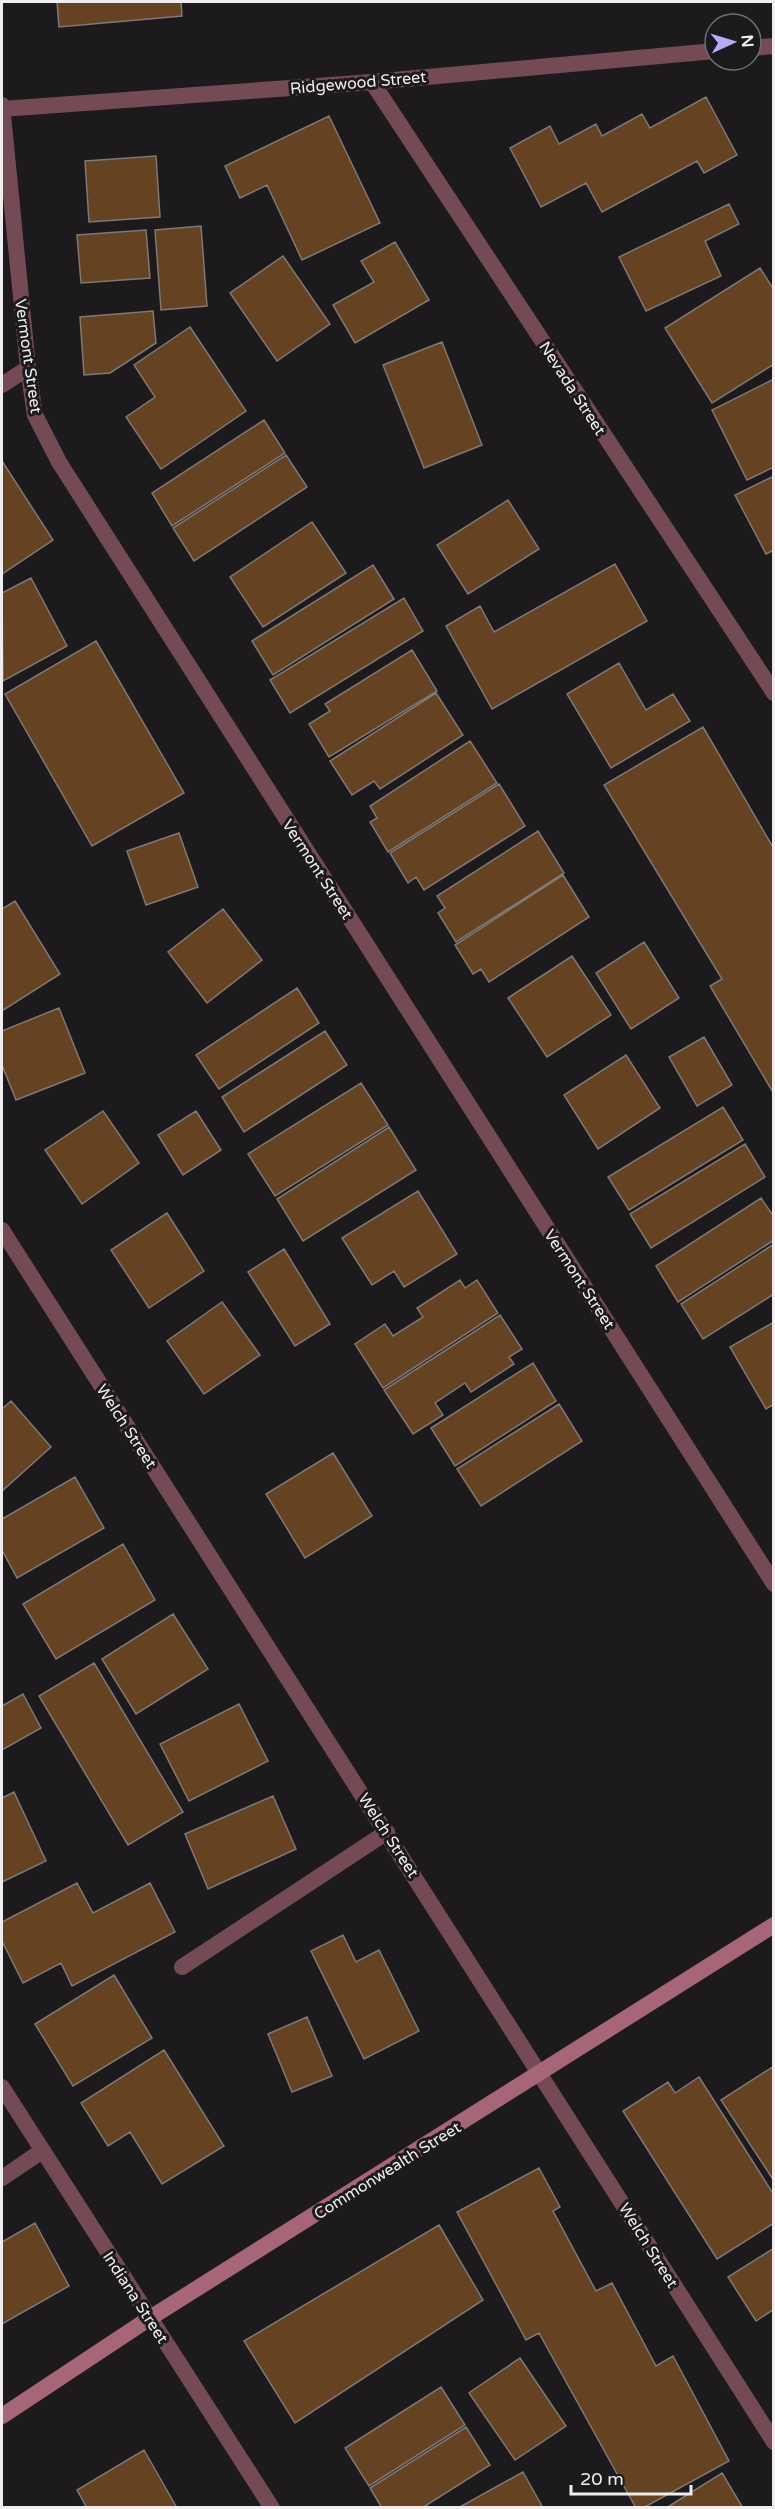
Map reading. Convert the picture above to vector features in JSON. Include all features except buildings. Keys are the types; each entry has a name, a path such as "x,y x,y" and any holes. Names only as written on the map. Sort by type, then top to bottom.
{"main road":[{"name":"Commonwealth Street","path":"2,2416 150,2318 774,1925"}],"street":[{"name":"Ridgewood Street","path":"2,108 372,82 703,52"},
{"name":"Nevada Street","path":"372,82 774,693"},
{"name":"Vermont Street","path":"2,108 28,368 35,415 59,462 774,1584"},
{"path":"2,385 28,368"},
{"name":"Welch Street","path":"2,1234 387,1832 774,2442"},
{"path":"182,1967 387,1832"},
{"name":"Indiana Street","path":"2,2086 272,2508"},
{"path":"2,2178 42,2151"}]}
